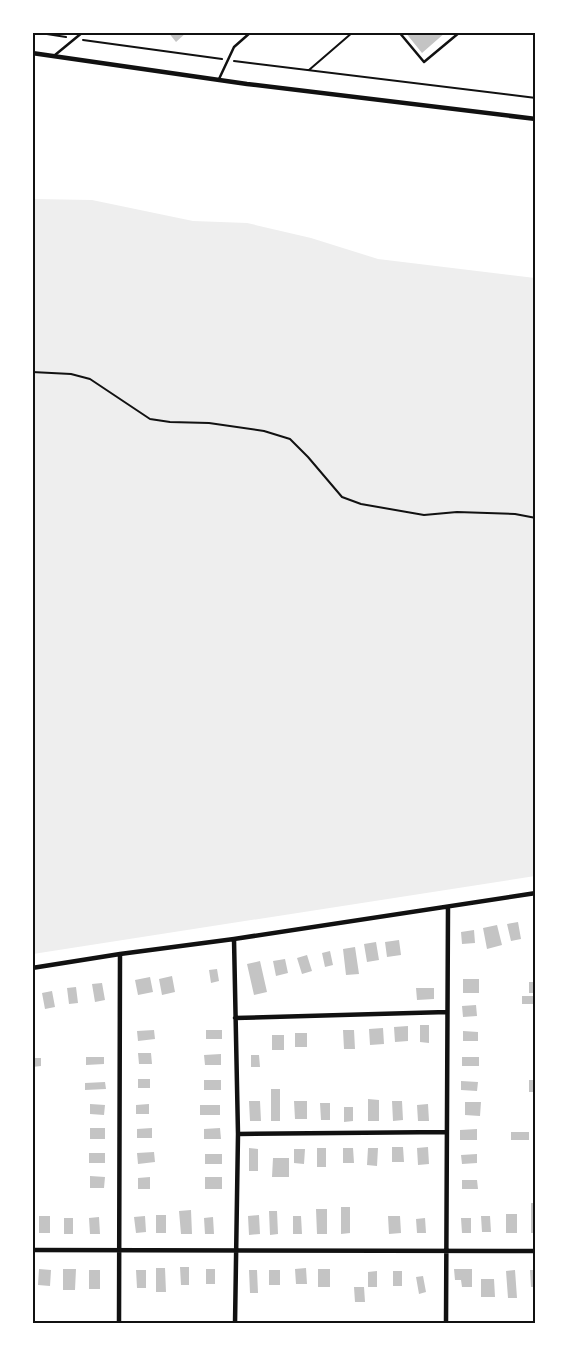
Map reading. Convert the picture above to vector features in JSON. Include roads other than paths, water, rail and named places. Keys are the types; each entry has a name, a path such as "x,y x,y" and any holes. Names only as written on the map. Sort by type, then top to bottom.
{"street":[{"path":"32,53 219,80 536,119"},
{"path":"32,968 536,893"},
{"path":"446,1324 448,907"},
{"path":"234,939 238,1134 235,1249 236,1324"},
{"path":"119,1324 120,954"},
{"path":"236,1018 447,1012"},
{"path":"238,1134 447,1132"},
{"path":"32,1250 536,1250"}],"lane":[{"path":"54,56 83,32"},
{"path":"219,80 234,47 251,32"},
{"path":"399,32 424,62 460,32"}]}
